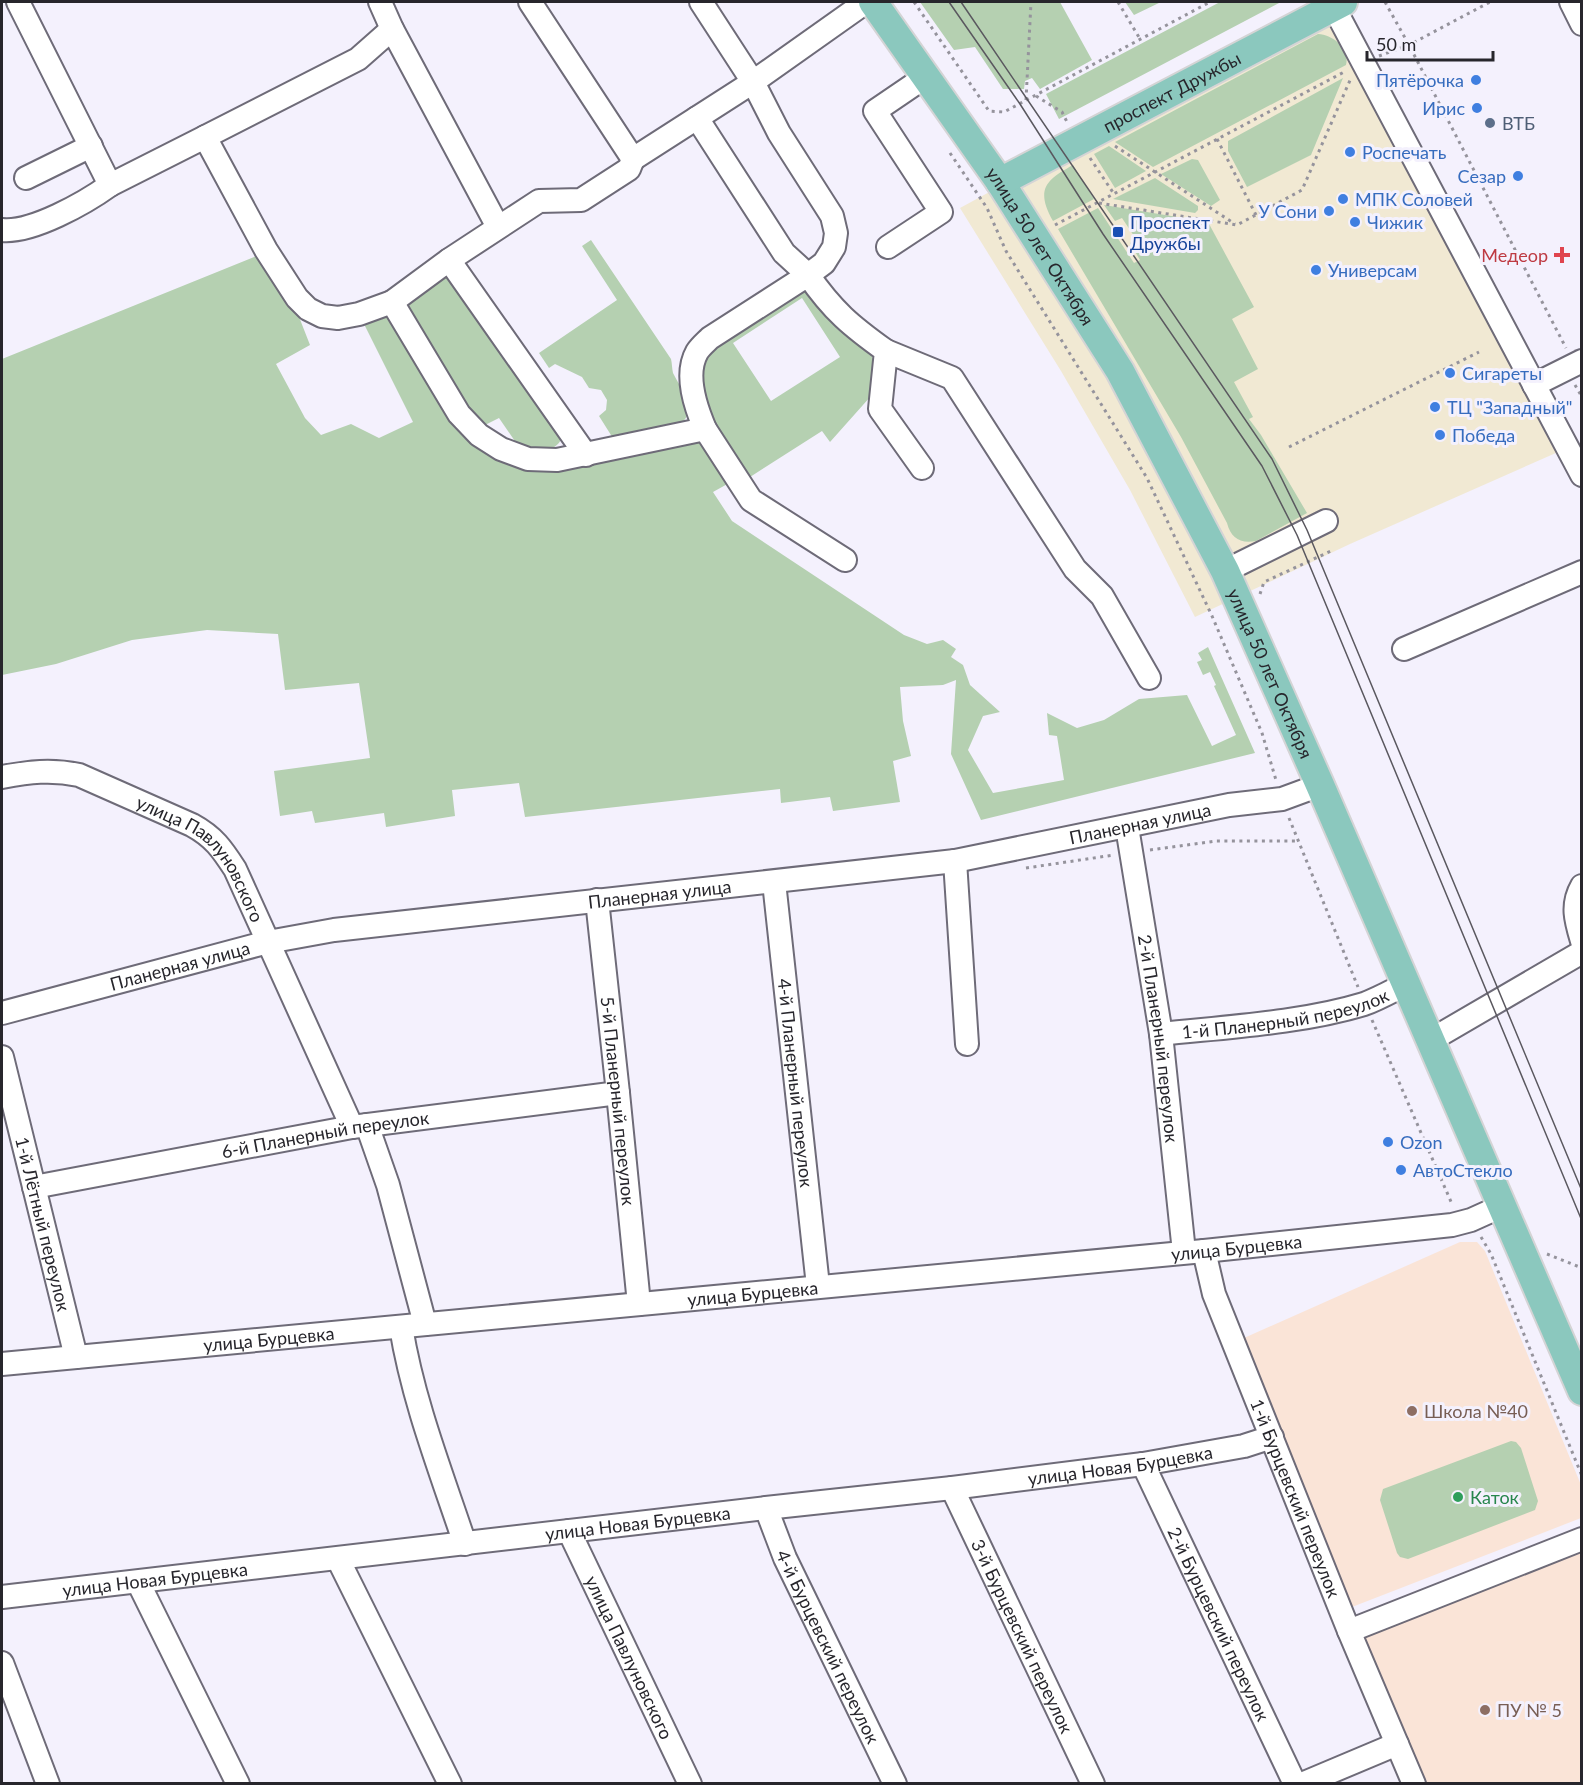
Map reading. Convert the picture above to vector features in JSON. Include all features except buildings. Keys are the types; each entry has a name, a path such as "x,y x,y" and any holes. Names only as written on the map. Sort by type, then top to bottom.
{"main road":[{"name":"улица 50 лет Октября","path":"873,2 1000,182 1120,371 1225,571 1431,1040 1581,1391"},
{"name":"проспект Дружбы","path":"1000,182 1336,3"}],"street":[{"path":"18,2 110,185"},
{"path":"380,2 392,29 498,227"},
{"path":"530,2 633,159"},
{"path":"701,2 753,82 779,133 832,216 836,233 834,247 824,263 710,338 697,352 692,366 697,410 705,429 751,500 845,560"},
{"path":"205,137 266,250 297,298 308,309 322,316 338,318 359,314 392,302 449,260 539,201 581,200 629,169 633,159 753,82 866,2"},
{"path":"1571,2 1581,24"},
{"path":"1336,3 1360,64 1581,475"},
{"path":"2,230 11,231 30,227 91,199 110,185 358,59 392,29"},
{"path":"888,247 941,212 875,111 925,77"},
{"path":"697,118 784,253 808,275 826,301 850,325 886,351 952,378 1075,569 1102,596 1149,678"},
{"path":"26,178 91,146"},
{"path":"449,260 586,455"},
{"path":"392,302 459,414 479,435 501,449 528,459 557,460 705,429"},
{"path":"886,351 880,409 922,468"},
{"path":"1534,385 1578,363"},
{"path":"1225,571 1326,521"},
{"path":"1404,649 1581,572"},
{"name":"улица Павлуновского","path":"2,777 36,770 60,771 79,776 206,833 218,843 235,869 268,942 388,1185 424,1324"},
{"name":"Планерная улица","path":"2,1013 268,942 334,930 955,861 1229,805 1282,799 1320,785"},
{"name":"2-й Планерный переулок","path":"1127,827 1194,1251"},
{"path":"955,861 968,1044"},
{"name":"4-й Планерный переулок","path":"774,882 818,1286"},
{"path":"1581,886 1575,903 1575,916 1581,941"},
{"name":"5-й Планерный переулок","path":"597,900 639,1304"},
{"path":"1431,1040 1581,952"},
{"name":"1-й Планерный переулок","path":"1161,1034 1281,1020 1365,1003 1406,984"},
{"name":"1-й Лётный переулок","path":"2,1057 76,1356"},
{"name":"6-й Планерный переулок","path":"34,1187 360,1126 618,1093"},
{"name":"улица Бурцевка","path":"2,1364 1452,1225 1471,1220 1502,1206"},
{"name":"1-й Бурцевский переулок","path":"1194,1251 1214,1294 1349,1631 1414,1784"},
{"path":"401,1327 407,1363 429,1438 465,1544"},
{"name":"улица Новая Бурцевка","path":"2,1597 1143,1464 1244,1446 1272,1437"},
{"name":"2-й Бурцевский переулок","path":"1143,1464 1295,1784"},
{"name":"3-й Бурцевский переулок","path":"952,1488 1093,1784"},
{"name":"4-й Бурцевский переулок","path":"766,1508 785,1558 895,1784"},
{"name":"улица Павлуновского","path":"568,1531 690,1784"},
{"path":"1349,1631 1581,1539"},
{"path":"338,1559 450,1784"},
{"path":"138,1582 238,1784"},
{"path":"2,1663 48,1784"},
{"path":"1302,1784 1397,1743"}],"path":[{"path":"914,2 989,111 1004,112 1210,2"},
{"path":"1026,100 1031,2"},
{"path":"1118,2 1140,39"},
{"path":"1385,2 1578,363 1574,382 1581,394"},
{"path":"1035,236 1360,64 1409,45 1491,2"},
{"path":"1097,202 1237,225 1302,190 1360,64"},
{"path":"1217,139 1256,215"},
{"path":"1115,146 1237,225"},
{"path":"947,149 987,208 1006,251 1147,478 1212,616 1262,733 1282,799 1365,1003 1453,1208 1471,1220 1491,1254 1581,1476"},
{"path":"1289,447 1479,352"},
{"path":"1212,616 1262,593 1264,582 1331,551"},
{"path":"1546,1254 1581,1268"}],"shaded area":[{"path":"1335,4 1565,449 1350,544 1195,617 1130,490 1061,371 960,208"},
{"name":"Школа №40","path":"1460,1242 1477,1242 1485,1251 1581,1485 1581,1518 1352,1607 1244,1338"},
{"name":"ПУ № 5","path":"1581,1550 1581,1783 1420,1783 1358,1636"}],"green space":[{"path":"920,2 1060,2 1092,60 1040,89 1032,78 1025,81 1024,89 1003,89 975,47 954,50"},
{"path":"1125,2 1161,2 1134,15"},
{"path":"1220,2 1281,2 1059,119 1046,94"},
{"path":"1318,34 1330,37 1343,48 1347,59 1346,65 1153,167 1115,142"},
{"path":"1343,78 1311,155 1247,187 1228,151 1228,141"},
{"path":"1109,146 1146,171 1115,188 1094,154"},
{"path":"1192,159 1198,160 1220,200 1211,206 1161,174"},
{"path":"1073,165 1094,199 1053,221 1045,201 1046,187 1056,176"},
{"path":"1155,178 1198,206 1198,210 1195,213 1113,199"},
{"path":"1104,205 1208,222 1254,307 1232,319 1258,369 1234,382 1253,417 1249,419 1261,435 1307,513 1256,541 1241,541 1231,533 1181,437 1058,229 1098,208 1134,263 1140,260 1130,243 1136,239 1122,218 1115,221"},
{"path":"591,240 671,359 673,373 688,400 689,407 684,420 677,428 616,443 599,416 606,410 607,400 601,390 589,388 582,377 555,364 549,368 539,353 617,300 582,246"},
{"path":"264,253 294,304 310,345 276,364 305,418 321,435 351,424 379,438 413,422 361,318 389,315 498,456 697,441 705,444 731,482 713,492 732,521 904,635 927,644 943,640 956,649 951,657 963,665 970,685 1000,712 983,716 968,750 993,793 1064,780 1057,736 1049,735 1047,713 1077,728 1104,720 1139,699 1187,695 1212,746 1236,735 1210,672 1203,675 1197,662 1202,660 1198,653 1208,647 1255,753 981,820 951,754 956,680 943,685 900,687 903,721 911,756 893,761 900,802 833,811 830,797 781,803 780,789 525,817 519,783 452,790 455,816 386,827 384,813 315,823 312,811 280,816 274,771 370,758 359,683 285,690 278,634 207,630 132,640 56,664 2,675 2,359"},
{"path":"448,274 562,436 556,446 546,450 521,450 499,418 485,425 478,425 402,298"},
{"path":"803,288 872,353 875,373 871,396 830,442 822,431 750,477 744,475 719,431 707,403 703,371 706,353","holes":["802,298 840,357 771,401 733,343"]},
{"name":"Каток","path":"1511,1441 1516,1442 1521,1448 1538,1501 1535,1510 1408,1559 1400,1557 1380,1500 1383,1489"}],"tram line":[{"path":"949,2 1020,104 1103,234 1262,466 1297,535 1582,1221"},
{"path":"961,2 1272,459 1307,530 1582,1191"}],"place":[{"name":"Пятёрочка","path":"1476,80"},
{"name":"Ирис","path":"1477,108"},
{"name":"ВТБ","path":"1490,123"},
{"name":"Роспечать","path":"1350,152"},
{"name":"Сезар","path":"1518,176"},
{"name":"МПК Соловей","path":"1343,199"},
{"name":"У Сони","path":"1329,211"},
{"name":"Чижик","path":"1355,222"},
{"name":"Проспект Дружбы","path":"1118,232"},
{"name":"Медеор","path":"1562,255"},
{"name":"Универсам","path":"1316,270"},
{"name":"Сигареты","path":"1450,373"},
{"name":"ТЦ \"Западный\"","path":"1435,407"},
{"name":"Победа","path":"1440,435"},
{"name":"Ozon","path":"1388,1142"},
{"name":"АвтоСтекло","path":"1401,1170"},
{"name":"Школа №40","path":"1412,1411"},
{"name":"Каток","path":"1458,1497"},
{"name":"ПУ № 5","path":"1485,1710"}]}
